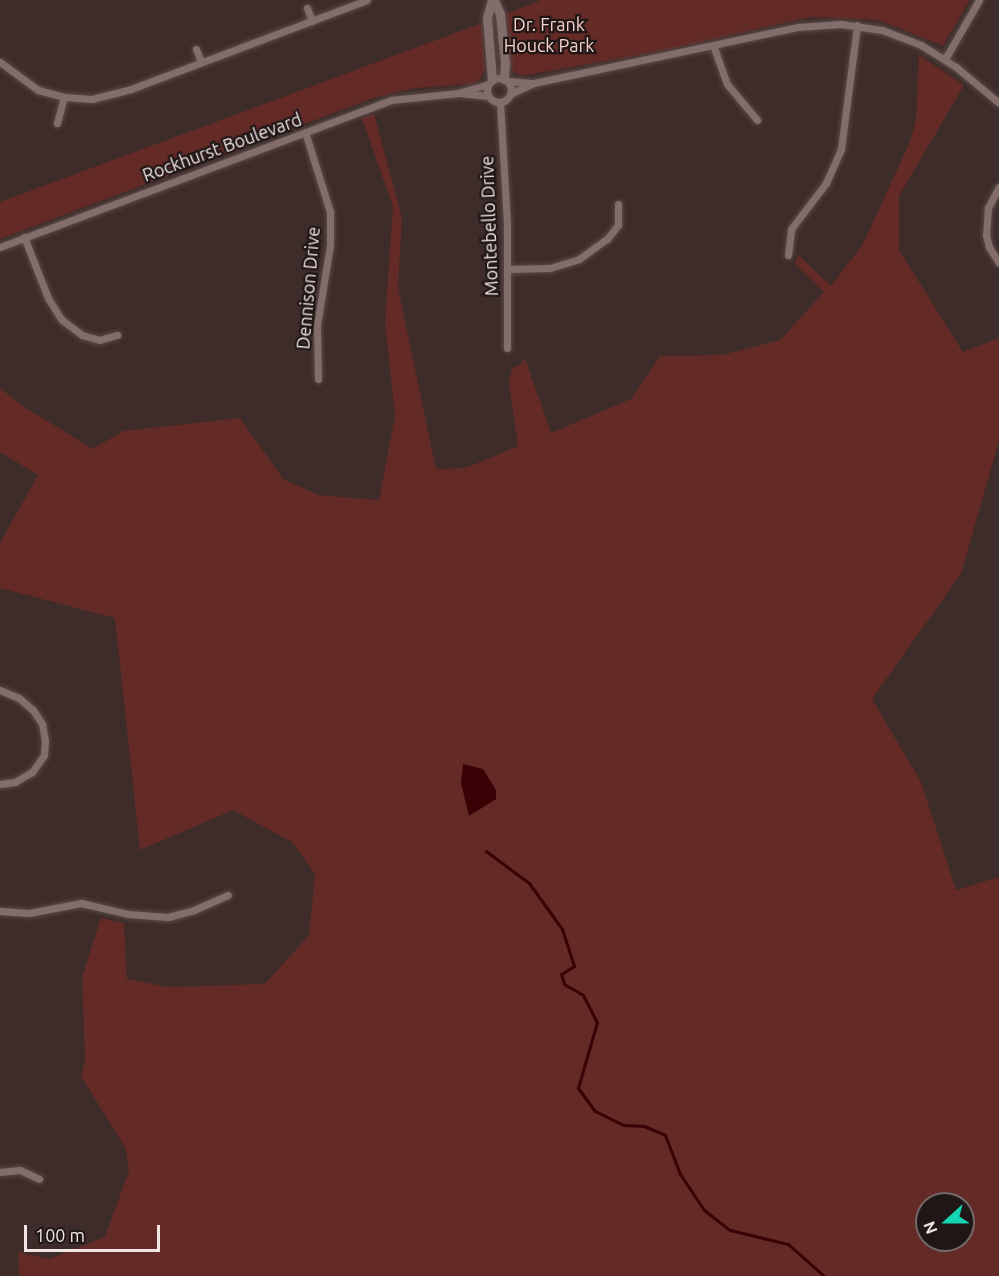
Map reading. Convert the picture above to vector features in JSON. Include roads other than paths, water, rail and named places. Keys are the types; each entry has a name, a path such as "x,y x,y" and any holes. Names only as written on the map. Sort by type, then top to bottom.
{"street":[{"path":"0,62 27,84 64,97 92,99 117,93 368,0"},
{"path":"493,0 500,14 506,80 510,94"},
{"path":"493,0 487,18 490,82 488,96 500,102 510,94 534,83 798,27 824,24 857,25 900,36 945,59 999,103"},
{"path":"945,59 979,0"},
{"path":"307,8 312,21"},
{"path":"788,255 791,229 826,183 841,149 857,25"},
{"path":"713,45 727,84 757,120"},
{"path":"196,49 201,62"},
{"path":"490,82 506,80 534,83"},
{"name":"Rockhurst Boulevard","path":"459,93 490,82"},
{"name":"Rockhurst Boulevard","path":"0,247 391,100 459,93 488,96"},
{"path":"57,123 64,97"},
{"name":"Montebello Drive","path":"500,102 509,269 507,348"},
{"name":"Dennison Drive","path":"305,132 330,213 330,245 316,334 318,379"},
{"path":"999,187 988,208 986,235 989,248 999,263"},
{"path":"509,269 550,268 579,259 607,239 618,225 618,204"},
{"path":"24,237 48,298 62,320 82,335 99,340 117,335"},
{"path":"0,690 19,698 33,710 42,724 45,741 44,754 32,772 15,782 0,784"},
{"path":"0,911 29,912 81,903 128,914 168,917 188,912 228,895"},
{"path":"0,1172 20,1170 39,1179"}],"waterway":[{"path":"486,851 529,883 562,929 574,966 561,974 564,984 583,995 597,1022 578,1088 595,1111 624,1125 644,1126 665,1135 680,1174 704,1210 730,1230 788,1244 824,1276"}],"park label":[{"name":"Dr. Frank Houck Park","path":"549,36"}]}
